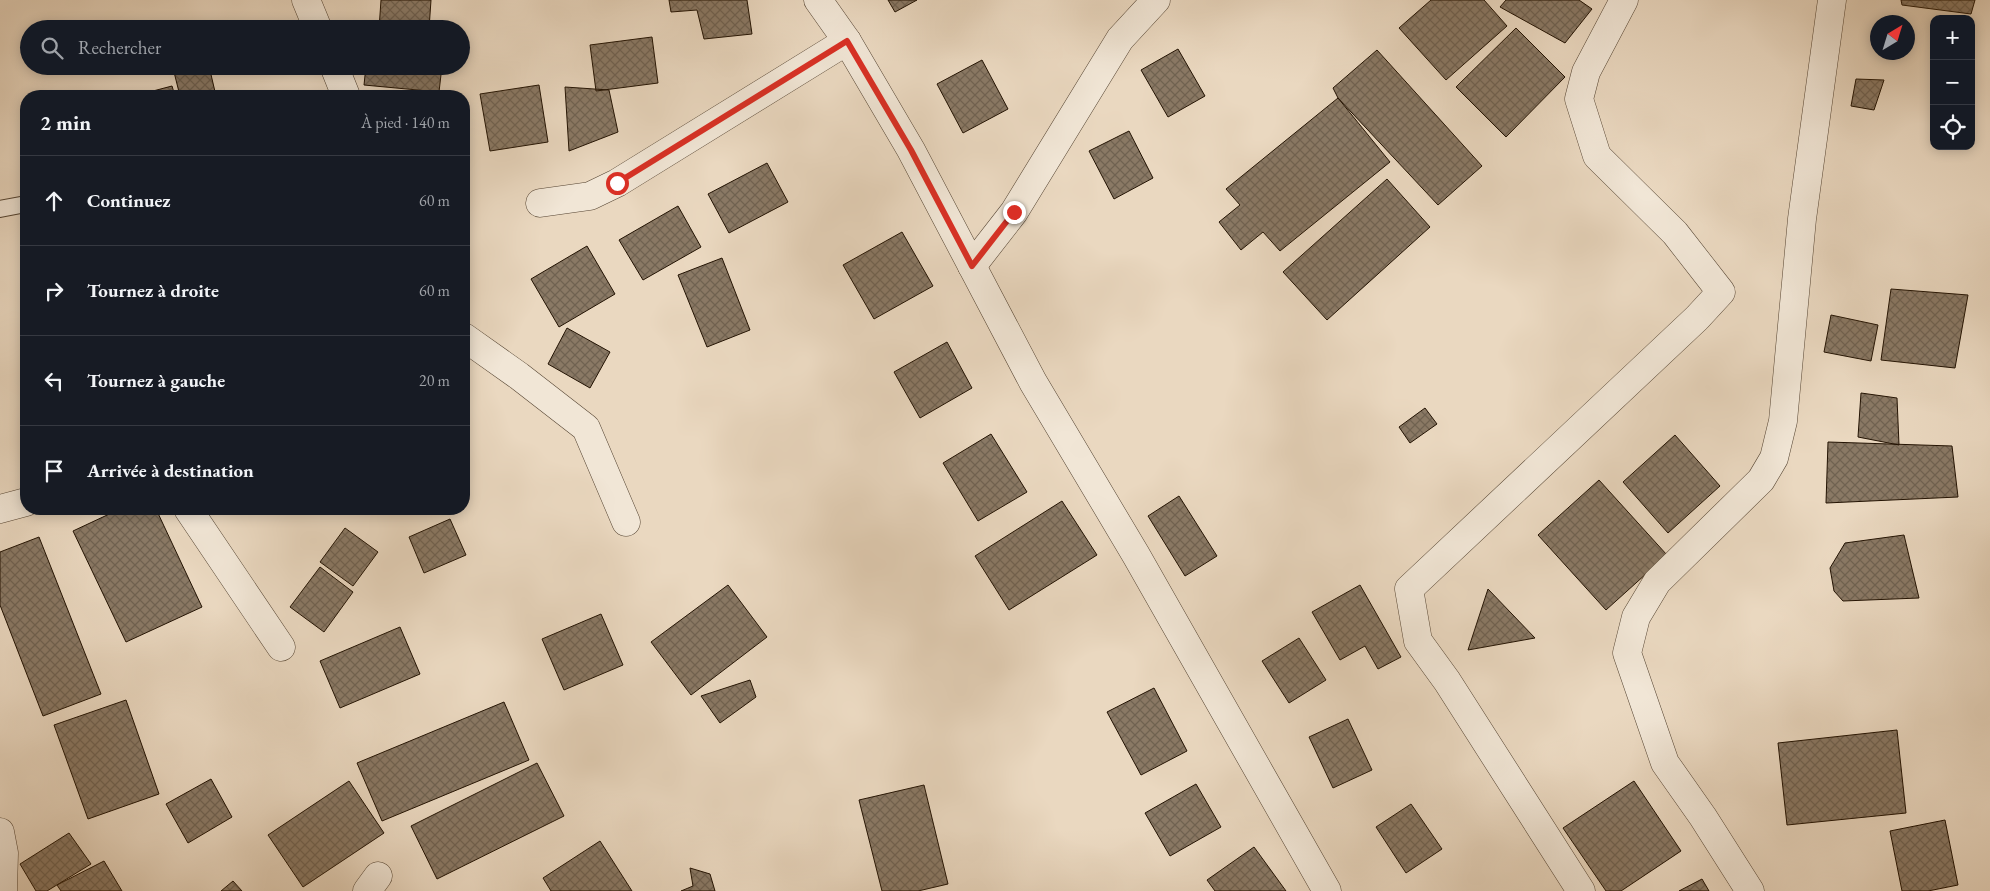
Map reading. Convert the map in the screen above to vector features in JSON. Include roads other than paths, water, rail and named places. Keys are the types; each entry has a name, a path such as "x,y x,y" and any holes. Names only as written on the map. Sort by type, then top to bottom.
{"street":[{"path":"306,0 314,20"},
{"path":"818,0 847,41 911,150 1033,382 1136,555 1328,891"},
{"path":"972,266 1014,212 1120,39 1156,0"},
{"path":"1581,891 1447,681 1418,641 1410,589 1697,318 1721,292 1675,233 1597,156 1579,99 1586,72 1624,0"},
{"path":"1750,891 1703,817 1665,763 1627,653 1636,617 1657,582 1760,480 1774,458 1783,421 1802,219 1832,0"},
{"path":"540,203 590,196 617,183 847,41"},
{"path":"338,75 344,90"},
{"path":"470,342 519,376 586,428 626,522"},
{"path":"0,509 20,504"},
{"path":"192,515 281,647"},
{"path":"0,832 4,853 3,891"}],"lane":[{"path":"0,209 20,205"}]}
